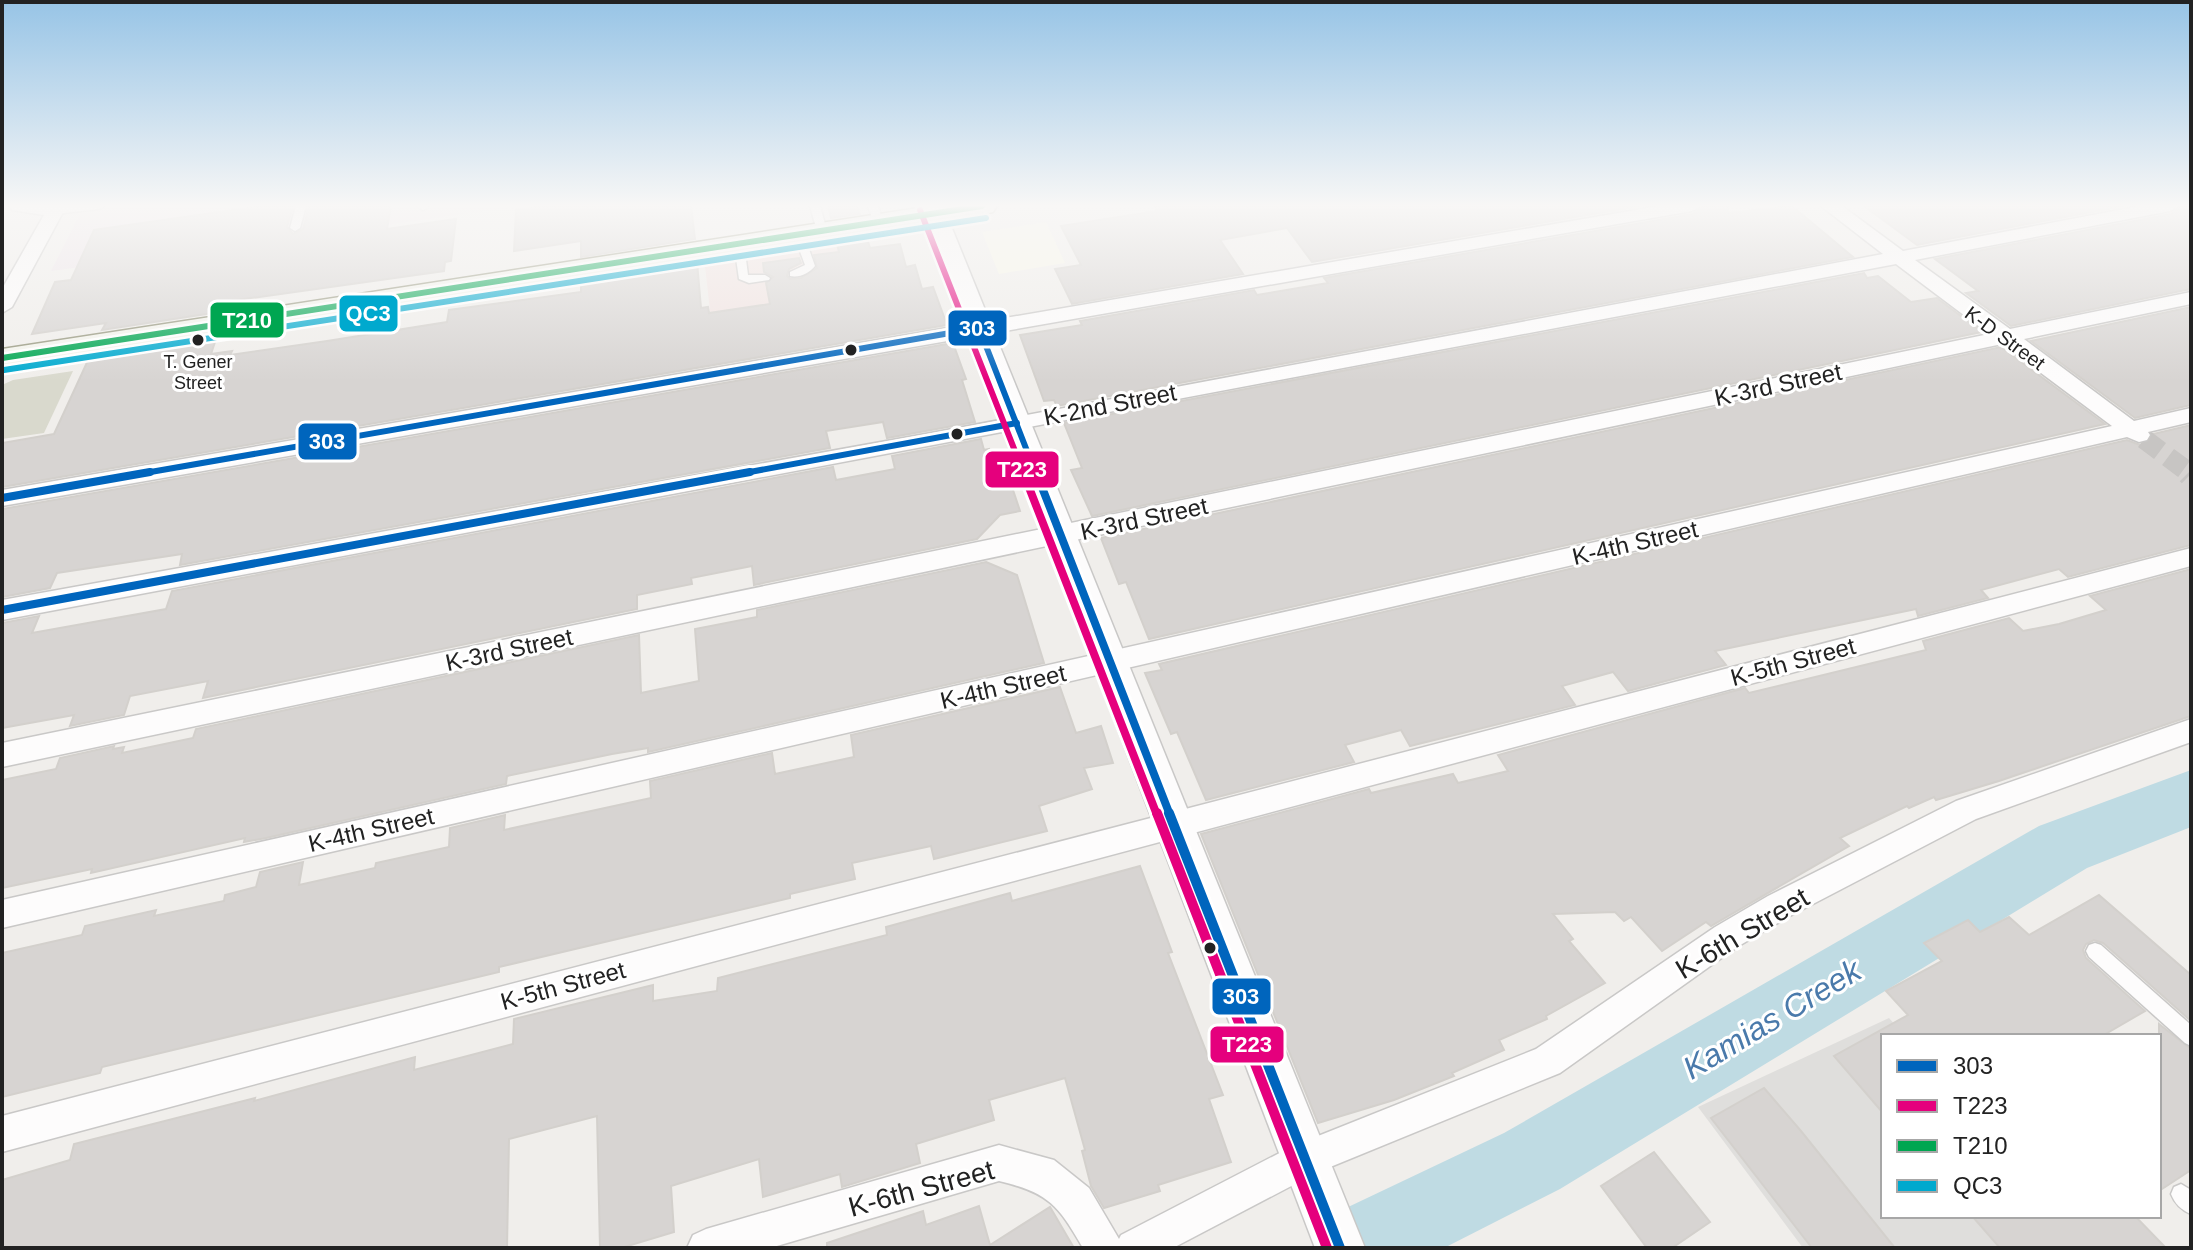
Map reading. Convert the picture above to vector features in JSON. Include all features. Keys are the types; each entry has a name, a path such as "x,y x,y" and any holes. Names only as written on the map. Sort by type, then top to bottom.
{"main road":[{"path":"2,358 608,264"}],"street":[{"path":"2,307 26,264"},
{"path":"954,264 1340,1248"},
{"path":"2,498 1351,264"},
{"name":"K-2nd Street","path":"2,610 1859,264"},
{"name":"K-D Street","path":"1908,264 2137,434"},
{"name":"K-3rd Street","path":"2,755 2191,298"},
{"name":"K-4th Street","path":"2,914 2137,434 2191,415"},
{"name":"K-5th Street","path":"2,1134 2191,557"},
{"name":"K-6th Street","path":"1134,1248 1310,1172 1548,1061 1726,937 1779,906 1966,810 2191,730"},
{"name":"K-6th Street","path":"706,1248 999,1163 1041,1173 1076,1201 1104,1248"}],"lane":[{"path":"741,264 743,277 749,280 765,278"},
{"path":"794,274 805,271 810,264"},
{"path":"2095,951 2191,1037"}],"shaded area":[{"path":"54,264 99,264 51,271"},
{"path":"850,264 858,296 711,319 705,266"},
{"path":"995,264 1057,264 999,274"},
{"path":"73,371 44,433 2,439 2,385 13,380"},
{"path":"1889,1018 1903,1034 1881,1034 1881,1218 2072,1218 2100,1248 1803,1248 1698,1107"}],"building":[{"path":"78,264 445,264 444,271 230,301 226,311 102,330 106,323 32,334 55,282 71,280"},
{"path":"682,264 697,264 701,308 708,307 709,313 770,304 766,283 773,277 764,272 763,264 798,264 789,269 787,276 790,279 801,278 817,268 816,264 915,265 922,289 933,287 947,325 2,487 2,443 54,434 90,356 217,336 211,354 232,351 230,355 327,341 447,322 449,310 581,292 581,280"},
{"path":"1236,264 1243,274 1072,304 1055,269 1081,265"},
{"path":"1403,264 1814,264 1057,406 1054,400 1044,401 1020,335 1082,325 1080,321 1254,290 1257,295 1328,283 1324,278"},
{"path":"1942,264 2191,264 2191,289 2011,326 1966,293 1978,291"},
{"path":"1864,273 1867,278 1878,276 1911,302 1937,298 1982,332 1092,516 1071,470 1082,468 1064,423"},
{"path":"2191,307 2191,405 2135,418 2031,341"},
{"path":"953,343 966,379 962,380 975,422 887,438 883,422 826,431 830,448 180,565 182,554 57,573 50,588 2,597 2,509"},
{"path":"2001,347 2105,424 1149,639 1126,582 1119,584 1101,538"},
{"path":"2191,425 2191,545 2068,577 2059,569 1981,590 1988,598 1918,616 1916,609 1715,651 1726,665 1628,691 1613,672 1562,686 1575,705 1410,746 1401,730 1345,745 1354,762 1206,800 1177,732 1171,734 1145,673 1162,670 1159,664 2127,440 2140,445 2150,442 2153,434"},
{"path":"981,439 984,450 989,449 1000,482 1010,481 1020,511 1000,515 977,539 754,585 752,566 691,578 692,584 637,595 637,609 203,698 208,681 130,696 124,715 70,726 74,715 2,728 2,623 39,616 32,633 166,609 172,591 833,467 836,480 895,469 892,456"},
{"path":"986,562 1017,575 1044,663 648,752 648,748 612,754 507,776 506,784 266,838 244,842 245,838 91,873 92,869 2,888 2,780 56,769 60,758 114,746 113,749 124,747 122,753 193,738 196,729 639,635 641,693 699,681 695,629 757,617 757,610"},
{"path":"2191,569 2191,716 1999,781 1936,800 1934,797 1909,808 1907,806 1840,838 1849,846 1711,926 1706,922 1662,951 1631,917 1624,921 1615,912 1553,914 1573,939 1569,941 1605,983 1546,1016 1547,1019 1499,1040 1504,1050 1452,1073 1454,1076 1394,1100 1318,1123 1201,834 1369,789 1371,793 1453,774 1458,783 1508,771 1498,755 1745,688 1749,693 1926,650 1923,641 2009,618 2023,631 2059,624 2106,610 2090,596"},
{"path":"1060,687 1076,733 1101,726 1113,763 1084,768 1092,789 1039,806 1047,831 934,859 931,846 852,863 855,879 790,894 790,898 499,967 499,972 102,1067 100,1073 2,1097 2,953 82,935 85,926 156,910 154,916 224,901 225,895 256,887 260,872 303,862 299,885 375,868 376,863 449,847 450,828 505,815 504,830 651,798 650,781 772,753 775,774 854,757 851,735"},
{"path":"1140,866 1172,952 1168,953 1223,1095 1209,1099 1231,1162 1158,1185 1160,1191 1104,1208 1091,1186 1082,1151 1085,1150 1065,1078 989,1100 994,1120 916,1144 920,1163 842,1187 840,1174 763,1197 759,1159 671,1186 674,1232 621,1248 600,1248 597,1116 509,1139 507,1248 2,1248 2,1180 70,1160 74,1144 255,1098 254,1101 415,1057 414,1070 513,1044 514,1019 653,985 653,1001 717,991 718,978 887,935 886,927 1010,893 1012,901"},
{"path":"2099,895 2191,975 2191,1021 2103,943 2094,940 2086,944 2083,950 2086,958 2145,1011 2105,1034 1881,1034 1881,1111 1834,1056 1908,1015 1886,991 1942,961 1924,943 1968,920 1980,932 2009,917 2029,935"},
{"path":"2159,1024 2191,1049 2191,1170 2161,1190 2161,1034"},
{"path":"1764,1088 1895,1248 1812,1248 1711,1118"},
{"path":"1654,1152 1710,1222 1672,1248 1647,1248 1601,1186"},
{"path":"979,1206 990,1245 1050,1207 1074,1248 827,1248 827,1243 923,1211 926,1225"},
{"path":"1974,1218 2137,1218 2166,1248 2000,1248"}],"waterway":[{"name":"Kamias Creek","path":"1355,1248 1532,1161 2063,847 2191,798"}],"tunnel":[{"path":"2144,439 2191,474 2189,472"}],"transit line":[{"name":"T210","path":"2,358 606,264"},
{"name":"QC3","path":"4,370 687,264"},
{"name":"T223","path":"941,264 1327,1248"},
{"name":"303","path":"2,498 979,328 1340,1248"},
{"name":"303","path":"2,610 1017,423"}],"place":[{"name":"T. Gener Street","path":"198,340"}]}
